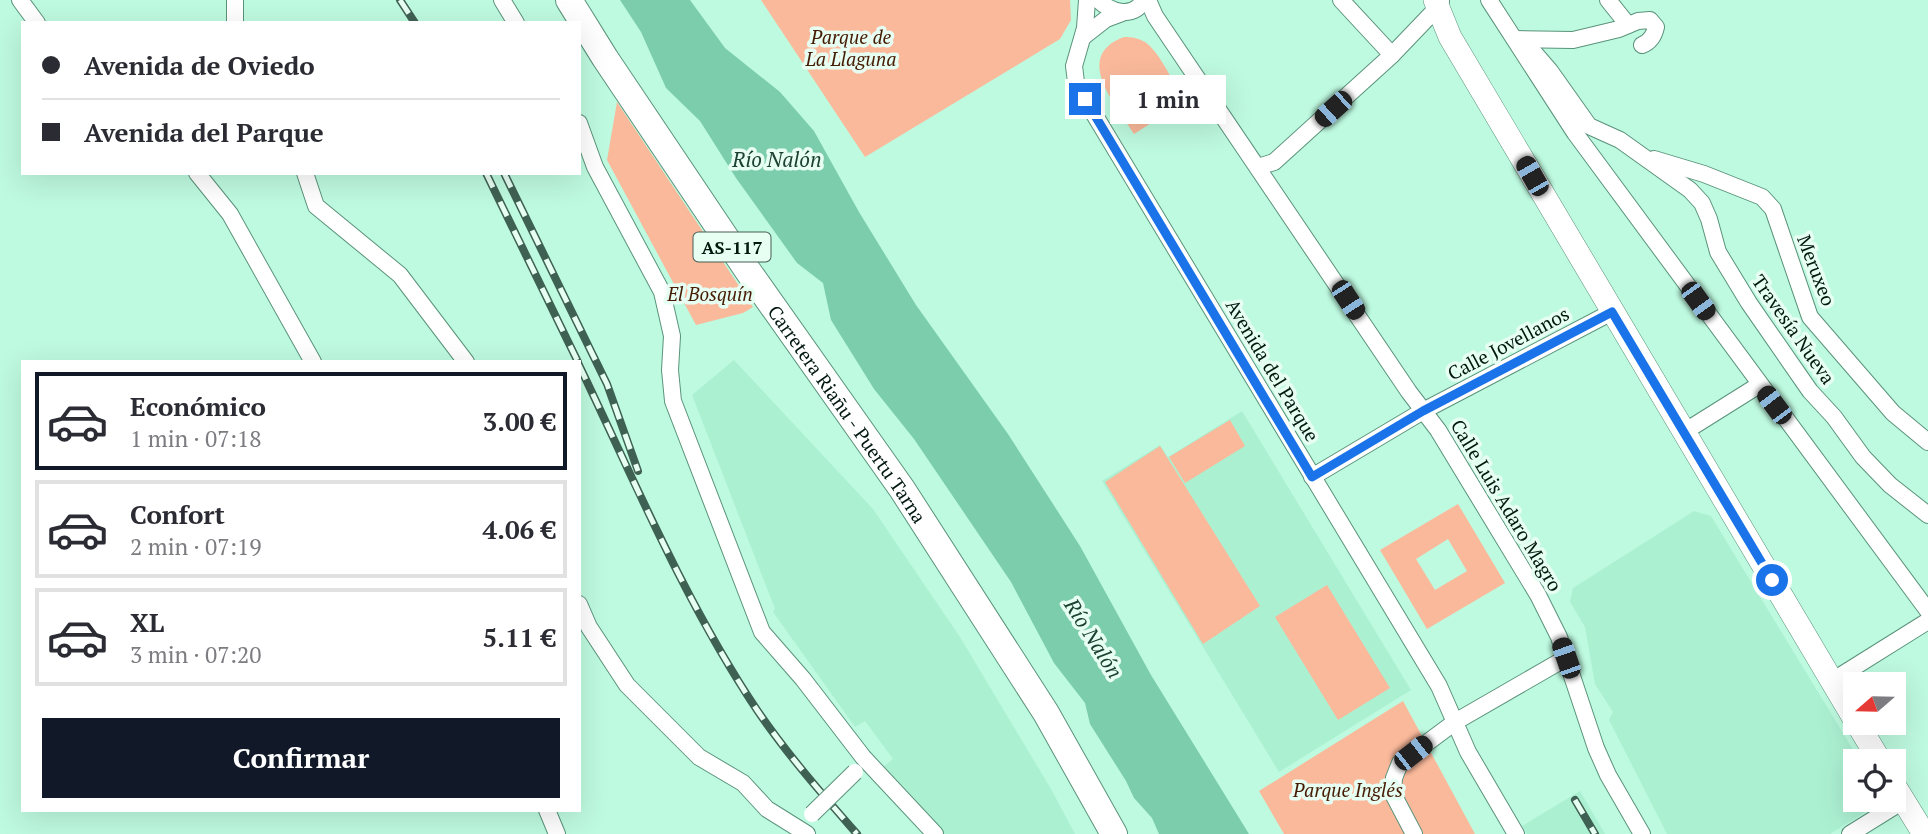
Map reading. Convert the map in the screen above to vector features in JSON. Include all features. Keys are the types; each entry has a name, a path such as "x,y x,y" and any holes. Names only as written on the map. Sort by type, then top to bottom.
{"main road":[{"name":"Carretera Riañu - Puertu Tarna","path":"569,0 748,271 902,489 1046,713 1114,834"}],"street":[{"path":"20,0 36,21"},
{"path":"235,0 235,21"},
{"path":"502,0 515,21"},
{"name":"Avenida del Parque","path":"1087,0 1083,37 1074,66 1080,90 1439,686 1473,762 1516,834"},
{"path":"1098,0 1122,13"},
{"path":"1341,0 1392,55"},
{"path":"1489,0 1517,39 1575,133 1928,611"},
{"path":"1608,0 1628,25"},
{"path":"1083,37 1106,19 1129,13 1144,2"},
{"name":"Calle Luis Adaro Magro","path":"1144,2 1409,393 1438,430 1534,588 1559,637 1596,748 1608,775 1642,834"},
{"path":"1258,167 1274,162 1392,55 1438,5 1450,37 1843,699"},
{"path":"1517,39 1573,40 1638,20 1650,20 1656,27 1648,43 1642,45"},
{"name":"Travesía Nueva","path":"1517,39 1550,71 1589,126 1620,140 1690,190 1702,203 1718,253 1810,391 1834,417 1863,457 1890,485 1928,515"},
{"path":"581,128 595,167 662,292 672,335 670,370 673,401 762,632 803,679 863,757 935,834"},
{"name":"Meruxeo","path":"1644,158 1704,174 1762,197 1773,209 1810,317 1893,413 1928,442"},
{"path":"200,175 230,214 312,360"},
{"path":"306,175 316,206 400,275 464,360"},
{"name":"Calle Jovellanos","path":"1312,477 1423,411 1612,312"},
{"path":"1684,432 1759,385"},
{"path":"581,609 589,627 636,694 699,757 743,783 767,809 803,831 812,814 859,768 863,757"},
{"path":"1832,681 1928,621"},
{"path":"1414,834 1393,794 1394,778 1400,763 1455,722 1566,658"},
{"path":"1906,806 1924,834"},
{"path":"548,812 557,834"},
{"path":"1850,834 1876,812"}],"shaded area":[{"path":"734,360 873,509 960,637 1075,834 937,834 883,767 893,759 865,721 855,727 773,612 775,609 692,395"},
{"path":"1242,411 1411,690 1279,772 1102,481 1160,445 1168,457"},
{"path":"1694,511 1711,516 1853,749 1843,749 1843,812 1866,812 1830,834 1667,834 1609,720 1613,712 1595,684 1585,627 1570,602 1573,588"},
{"path":"1580,791 1605,834 1527,834 1522,826"}],"green space":[{"name":"Parque de La Llaguna","path":"761,0 1070,0 1071,20 1060,39 865,157"},
{"path":"1124,37 1140,40 1151,47 1162,61 1184,102 1134,134 1109,96 1100,68 1101,56 1109,45"},
{"name":"El Bosquín","path":"617,102 753,307 743,313 696,325 607,160"},
{"path":"1230,420 1245,446 1185,483 1169,457"},
{"path":"1160,446 1260,606 1203,644 1105,482"},
{"path":"1458,504 1505,583 1427,629 1380,550","holes":["1448,539 1467,571 1435,590 1416,559"]},
{"path":"1327,585 1390,688 1338,720 1275,617"},
{"name":"Parque Inglés","path":"1403,701 1475,834 1284,834 1259,791"}],"water":[{"name":"Río Nalón","path":"620,0 690,0 725,48 780,92 814,131 859,212 916,305 1008,434 1080,546 1151,675 1249,834 1159,834 1152,818 1134,798 1090,724 1085,703 1054,663 1011,582 914,439 874,389 831,320 823,283 797,263 736,178 700,121 666,88 641,32"}],"railway":[{"path":"400,0 414,21"},
{"path":"487,175 577,360"},
{"path":"505,175 607,384 638,471"},
{"path":"581,369 684,585 731,669 780,742 857,834"},
{"path":"1575,800 1595,834"}],"route":[{"path":"1085,99 1312,477 1423,411 1612,312 1772,580"}]}
